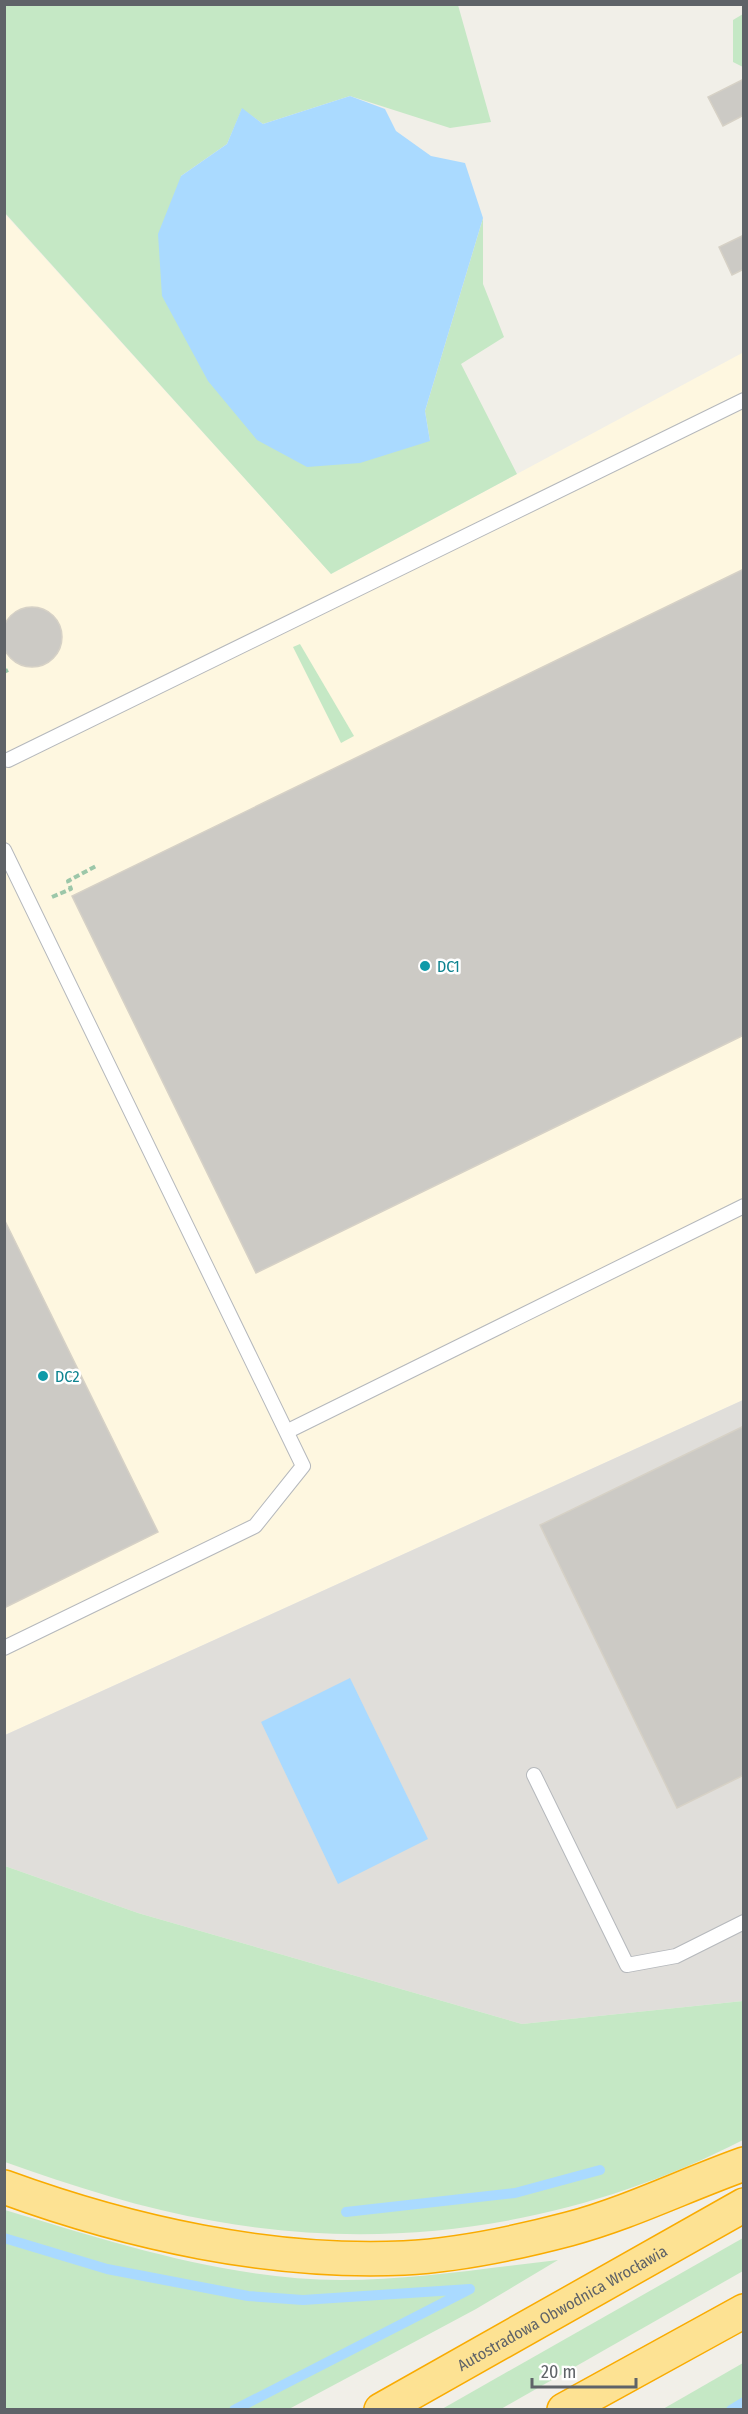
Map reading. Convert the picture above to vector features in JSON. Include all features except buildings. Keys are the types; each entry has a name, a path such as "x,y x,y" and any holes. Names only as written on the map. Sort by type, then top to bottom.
{"highway":[{"path":"4,2187 135,2227 229,2249 340,2258 405,2258 475,2250 570,2229 671,2194 744,2164"},
{"name":"Autostradowa Obwodnica Wrocławia","path":"381,2409 744,2205"},
{"path":"564,2409 744,2311"}],"lane":[{"path":"8,760 744,400"},
{"path":"4,850 303,1466 255,1526 4,1648"},
{"path":"288,1431 744,1206"},
{"path":"534,1774 627,1965 676,1956 744,1922"}],"path":[{"path":"32,906 71,888 68,880 96,866"}],"shaded area":[{"path":"4,213 331,574 744,352 743,1400 5,1735"},
{"path":"743,1400 743,2001 522,2024 138,1913 5,1866 5,1735"}],"green space":[{"path":"4,5 458,5 491,122 450,128 350,96 263,124 242,109 227,144 181,176 430,441 425,411 483,218 483,284 504,337 461,364 517,474 331,574 5,213"},
{"path":"743,14 743,67 733,62 733,20"},
{"path":"300,644 354,736 341,743 293,647"},
{"path":"5,1866 138,1913 522,2024 743,2001 743,2140 681,2169 617,2193 552,2211 485,2224 418,2232 350,2234 282,2230 214,2221 108,2196 5,2162"},
{"path":"5,2210 171,2257 255,2273 298,2278 341,2280 396,2278 558,2260 476,2309 289,2409 5,2409"},
{"path":"743,2238 743,2271 501,2409 442,2409"},
{"path":"743,2363 743,2409 663,2409"}],"water":[{"path":"350,96 385,109 396,131 431,156 465,163 483,218 425,411 430,441 360,463 307,467 257,440 208,381 162,296 158,234 181,176 227,144 242,108 263,124"},
{"path":"350,1678 428,1839 338,1884 261,1722"}],"waterway":[{"path":"346,2212 515,2193 600,2170"},
{"path":"4,2238 107,2269 248,2296 303,2300 470,2289 234,2410"},
{"path":"731,2410 744,2402"}],"place":[{"name":"DC1","path":"425,966"},
{"name":"DC2","path":"43,1376"}]}
